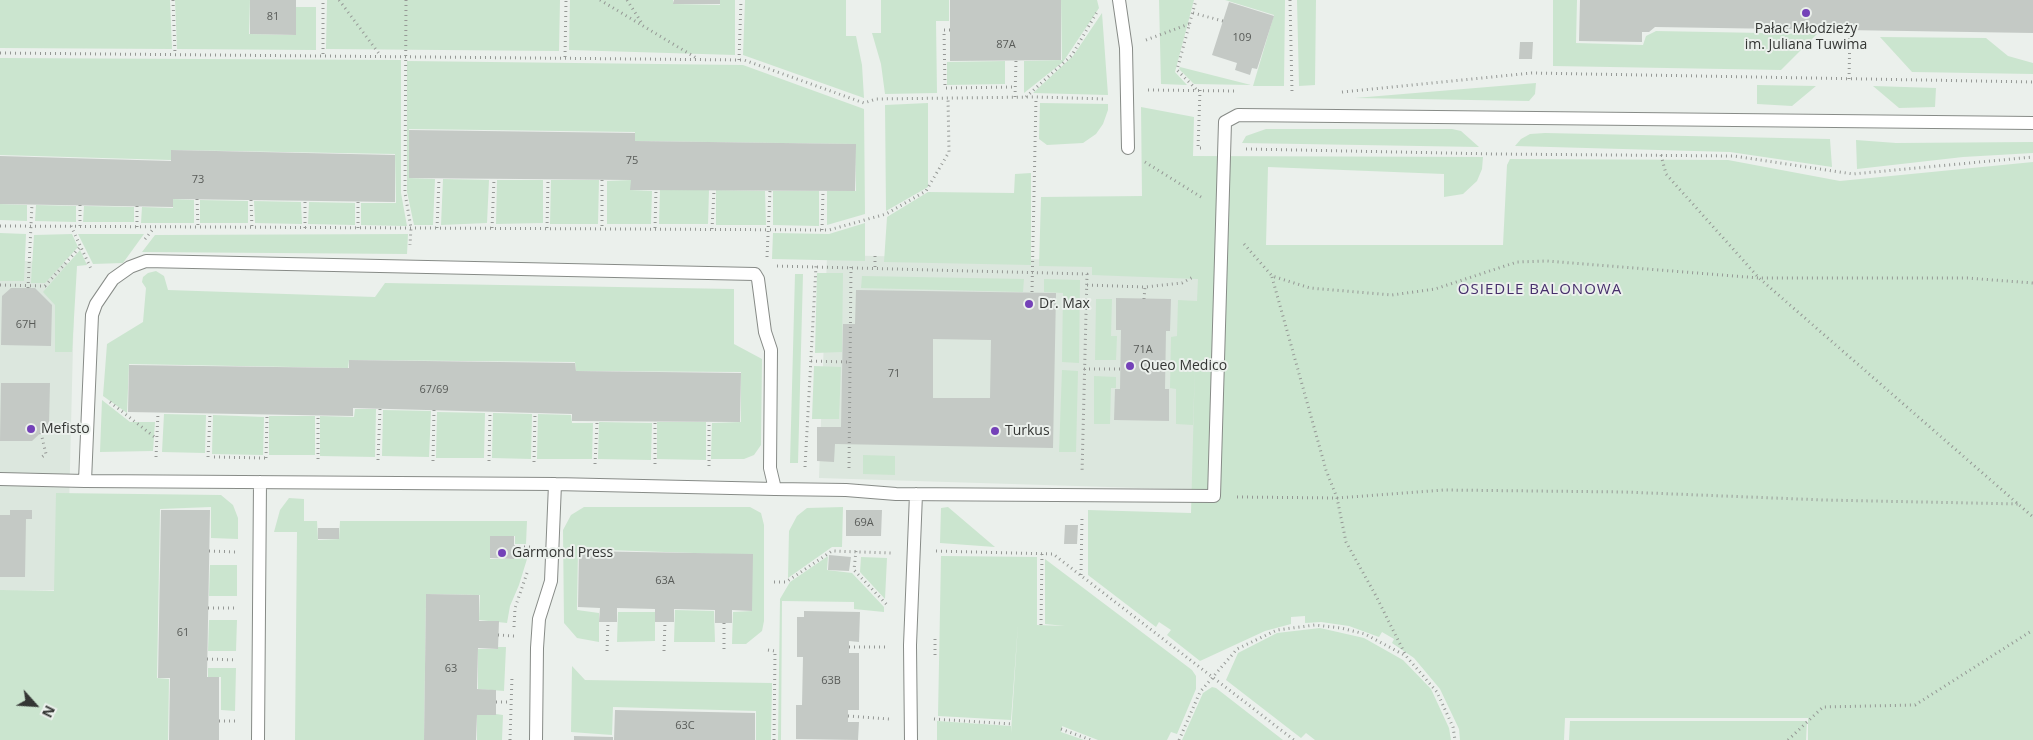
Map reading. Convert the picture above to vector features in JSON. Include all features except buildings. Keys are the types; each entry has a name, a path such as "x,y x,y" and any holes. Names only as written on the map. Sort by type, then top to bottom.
{"lane":[{"path":"1119,0 1126,48 1128,148"},
{"path":"0,479 555,484 916,494 1214,496 1225,122 1238,115 2033,123"},
{"path":"85,481 92,315 103,294 122,272 146,261 755,274 758,279 766,332 771,350 770,468 775,489"},
{"path":"258,740 260,482"},
{"path":"536,740 537,648 540,619 552,581 555,484"},
{"path":"911,740 910,645 916,494"}],"path":[{"path":"173,0 175,54"},
{"path":"323,0 323,54"},
{"path":"339,0 380,55"},
{"path":"406,0 405,193 411,228 409,266"},
{"path":"565,57 566,0"},
{"path":"600,0 699,59"},
{"path":"627,0 643,26"},
{"path":"739,60 741,0"},
{"path":"1196,0 1177,70 1198,90 1198,148 1208,148"},
{"path":"1290,0 1292,92"},
{"path":"1026,97 1072,55 1100,8"},
{"path":"1193,13 1223,21"},
{"path":"1126,48 1190,23"},
{"path":"950,30 944,30 945,88 1015,87"},
{"path":"1849,79 1850,30"},
{"path":"0,53 323,54 739,60 864,103 876,99 1015,97 1107,99 1127,90 1237,91"},
{"path":"1015,97 1016,60"},
{"path":"1336,92 1532,73 2033,82"},
{"path":"1283,92 1301,92"},
{"path":"1032,292 1036,97"},
{"path":"0,226 829,230 886,214 926,191 948,152 948,98"},
{"path":"1128,148 1132,154 1204,199 1222,216 1272,276 1326,470 1337,498 1346,542 1406,656 1437,692 1453,727 1456,740"},
{"path":"1238,149 1734,156 1853,174 2033,157"},
{"path":"1660,155 1666,174 1671,181 1759,278 2020,504 2033,518"},
{"path":"437,228 439,179"},
{"path":"492,228 494,179"},
{"path":"547,228 548,180"},
{"path":"602,180 602,228"},
{"path":"655,228 656,190"},
{"path":"712,228 714,190"},
{"path":"758,279 766,266 770,229 770,190"},
{"path":"822,191 822,230"},
{"path":"197,200 198,227"},
{"path":"251,200 252,228"},
{"path":"305,201 305,228"},
{"path":"358,202 358,228"},
{"path":"28,286 32,204"},
{"path":"80,205 80,226"},
{"path":"137,206 137,227"},
{"path":"71,226 103,294"},
{"path":"0,285 45,286 81,246"},
{"path":"875,256 875,268"},
{"path":"1272,276 1310,288 1392,295 1435,289 1517,262 1547,261 1759,278 1968,278 2033,283"},
{"path":"766,266 851,266 1087,274 1081,575"},
{"path":"804,490 816,266"},
{"path":"850,447 850,362 853,350 851,266"},
{"path":"1087,285 1145,287 1182,283 1193,277"},
{"path":"1144,299 1145,287"},
{"path":"810,361 850,362"},
{"path":"1084,369 1120,369"},
{"path":"88,396 103,397 157,439"},
{"path":"378,460 380,409"},
{"path":"433,461 434,410"},
{"path":"489,462 490,412"},
{"path":"156,458 158,413"},
{"path":"534,463 535,413"},
{"path":"208,457 210,414"},
{"path":"266,458 267,415"},
{"path":"318,416 318,459"},
{"path":"595,464 597,422"},
{"path":"655,422 655,465"},
{"path":"709,422 709,466"},
{"path":"41,433 46,454 41,457"},
{"path":"1214,496 1337,498 1444,490 1624,492 1824,500 2020,504"},
{"path":"514,547 530,547"},
{"path":"774,582 786,582 832,550 894,553"},
{"path":"209,551 240,552"},
{"path":"856,551 854,570 892,611"},
{"path":"935,561 935,551 1053,554 1294,740"},
{"path":"1041,625 1042,553"},
{"path":"208,608 240,608"},
{"path":"607,651 608,622"},
{"path":"664,651 665,622"},
{"path":"724,623 724,652"},
{"path":"1178,740 1200,692 1211,676 1237,649 1277,630 1315,625 1341,628 1365,634 1406,656"},
{"path":"935,630 935,660"},
{"path":"1788,740 1808,718 1823,707 1915,705 2033,630"},
{"path":"498,635 514,636"},
{"path":"849,647 891,647"},
{"path":"768,650 775,651 774,740"},
{"path":"207,659 240,660"},
{"path":"496,702 511,702"},
{"path":"934,709 934,726"},
{"path":"848,716 889,719"},
{"path":"934,719 1012,724"},
{"path":"219,721 240,721"},
{"path":"1061,729 1091,740"}],"shaded area":[{"path":"827,255 1213,263 1205,490 819,478"},
{"path":"0,260 75,263 67,590 0,591"}],"green space":[{"path":"0,0 170,0 172,49 0,48"},
{"path":"175,0 250,0 249,34 296,35 296,7 316,7 316,50 177,49"},
{"path":"327,0 560,0 559,51 326,49"},
{"path":"570,0 673,0 674,4 720,5 720,0 735,0 735,55 569,50"},
{"path":"745,0 846,0 846,36 856,36 862,65 864,98 743,55"},
{"path":"881,0 949,0 949,21 936,21 937,93 885,94 881,64 872,33 881,33"},
{"path":"1061,0 1097,0 1099,8 1063,62 1024,93 1024,61 1062,60"},
{"path":"1159,0 1194,0 1175,72 1187,85 1161,84"},
{"path":"1225,0 1285,0 1284,86 1253,86 1274,15"},
{"path":"1297,0 1316,0 1315,85 1299,86"},
{"path":"1553,0 1577,0 1576,43 1643,45 1646,36 1656,31 1817,34 1781,70 1553,66"},
{"path":"1102,13 1108,95 1033,93 1073,56"},
{"path":"1880,37 1986,38 2008,56 2033,63 2033,74 1912,72"},
{"path":"0,58 401,60 401,193 407,226 361,225 361,203 396,203 395,154 172,150 171,160 0,155"},
{"path":"407,61 743,65 864,109 865,214 827,225 827,191 856,191 855,144 635,141 635,132 409,129 409,178 435,179 433,225 414,225 407,192"},
{"path":"1005,61 1005,84 947,85 947,62"},
{"path":"1180,67 1251,85 1194,84 1179,69"},
{"path":"1536,83 1535,94 1529,101 1355,98"},
{"path":"1757,85 1816,86 1792,106 1757,104"},
{"path":"1873,86 1936,88 1935,107 1899,108"},
{"path":"928,103 928,187 886,211 885,105"},
{"path":"1040,103 1108,104 1108,110 1103,124 1096,134 1083,143 1047,145 1039,139"},
{"path":"1141,107 1194,117 1193,156 1483,157 1482,169 1477,181 1463,194 1444,197 1444,174 1268,167 1266,245 1503,245 1507,165 1510,159 1728,160 1840,181 2033,162 2033,740 1808,740 1808,718 1565,718 1564,740 1460,740 1459,729 1440,689 1414,658 1392,643 1394,639 1382,632 1379,637 1349,626 1321,622 1305,623 1305,616 1291,617 1291,624 1265,631 1200,661 1167,635 1171,630 1159,622 1156,627 1088,575 1088,510 1191,513 1195,365 1193,425 1176,424 1176,389 1170,388 1171,337 1177,336 1178,300 1197,301 1198,279 1092,275 1092,267 1039,266 1041,197 1142,196"},
{"path":"1266,129 1452,129 1461,131 1479,147 1242,143 1246,136"},
{"path":"1530,134 1830,139 1832,167 1730,152 1515,146 1521,139"},
{"path":"1856,140 1896,143 2033,142 2033,153 1963,157 1857,169"},
{"path":"1031,173 1031,265 884,262 887,217 928,192 1014,193 1015,174"},
{"path":"443,179 489,180 487,223 441,225"},
{"path":"497,180 543,180 543,223 496,224"},
{"path":"551,180 599,180 598,224 550,224"},
{"path":"631,180 631,190 652,191 651,224 607,224 607,181"},
{"path":"660,190 709,190 708,224 659,224"},
{"path":"716,190 765,191 766,225 716,225"},
{"path":"773,191 819,191 819,226 773,225"},
{"path":"173,199 194,200 194,223 141,223 142,207 173,208"},
{"path":"200,200 248,201 248,223 200,223"},
{"path":"254,201 301,202 302,224 255,223"},
{"path":"309,202 355,203 355,225 308,224"},
{"path":"0,204 27,205 27,221 0,220"},
{"path":"36,205 76,206 76,222 35,221"},
{"path":"84,206 134,207 134,222 83,222"},
{"path":"865,223 865,261 772,259 773,233 829,234"},
{"path":"0,233 26,234 24,281 0,281"},
{"path":"72,234 78,247 45,283 31,283 34,235"},
{"path":"78,234 144,234 123,263 93,264"},
{"path":"408,234 407,254 142,252 155,235"},
{"path":"80,250 87,265 77,266 72,352 55,352 55,305 43,292"},
{"path":"156,271 164,276 168,290 375,297 385,283 734,289 734,344 762,359 761,445 754,455 744,459 711,459 712,423 741,422 741,372 576,371 575,362 349,360 348,368 129,364 127,413 103,396 107,344 143,322 146,288 142,282 143,277 148,273"},
{"path":"817,273 843,273 842,352 815,353"},
{"path":"795,274 803,274 798,463 790,463"},
{"path":"862,276 1024,279 1023,292 861,288"},
{"path":"1044,279 1080,280 1079,363 1062,362 1063,293 1044,292"},
{"path":"1096,299 1112,299 1111,336 1117,336 1116,360 1095,360"},
{"path":"814,366 841,367 839,419 812,419"},
{"path":"1062,370 1078,371 1076,452 1059,452"},
{"path":"1094,376 1116,377 1116,388 1111,388 1110,424 1094,424"},
{"path":"102,400 130,422 155,422 153,451 100,452"},
{"path":"355,409 376,409 375,457 320,456 320,416 354,417"},
{"path":"383,410 431,411 429,457 382,456"},
{"path":"437,412 485,413 484,458 436,458"},
{"path":"493,413 532,414 531,459 492,458"},
{"path":"164,414 206,415 205,453 162,452"},
{"path":"538,414 571,415 572,423 593,423 592,459 537,459"},
{"path":"213,415 264,417 263,455 212,454"},
{"path":"269,416 315,416 315,455 269,455"},
{"path":"599,422 652,423 651,460 598,459"},
{"path":"657,422 706,422 706,460 657,459"},
{"path":"863,455 895,456 895,475 863,474"},
{"path":"56,493 221,495 233,505 238,518 238,539 211,538 211,507 160,509 157,678 169,679 168,740 0,740 0,590 54,591"},
{"path":"289,498 304,499 304,521 317,521 318,540 339,539 340,521 527,521 526,544 515,544 515,536 490,536 490,559 514,559 515,551 526,551 527,559 510,606 507,623 479,620 480,595 426,594 424,740 295,740 297,532 274,532 280,510"},
{"path":"584,507 750,507 761,513 764,525 764,621 762,631 746,644 732,644 733,612 752,611 752,555 578,549 577,610 599,613 599,642 577,638 564,623 563,530 571,515"},
{"path":"843,507 842,547 832,547 788,578 789,531 797,516 807,508"},
{"path":"948,507 995,547 940,543 941,508"},
{"path":"828,556 827,570 852,573 884,607 884,612 854,609 854,602 782,601 781,740 778,740 780,599 790,582"},
{"path":"941,556 1037,557 1037,625 1065,626 1045,624 1045,559 1192,670 1196,676 1196,689 1177,734 1171,732 1167,740 1098,740 1062,726 1061,732 1084,740 937,740 937,721 1011,726 1011,733 1018,624 1011,720 938,716"},
{"path":"861,557 887,558 885,599 860,572"},
{"path":"210,565 237,565 237,596 209,596"},
{"path":"675,610 714,611 715,642 674,642"},
{"path":"618,612 655,612 655,641 617,642"},
{"path":"209,620 237,620 236,651 208,651"},
{"path":"1320,628 1364,638 1403,660 1431,689 1449,728 1451,740 1315,740 1306,733 1301,738 1226,680 1238,653 1277,633"},
{"path":"498,647 506,647 504,691 478,689 478,649 498,649"},
{"path":"572,666 585,680 772,683 771,740 756,740 756,711 613,707 612,735 571,732"},
{"path":"208,668 236,668 235,711 221,710 221,677 208,677"},
{"path":"1212,687 1216,688 1283,740 1182,740 1203,693"},
{"path":"477,715 503,715 502,740 477,740"},
{"path":"1570,721 1807,721 1806,740 1569,740"}],"place":[{"name":"Pałac Młodzieży im. Juliana Tuwima","path":"1806,13"},
{"name":"Dr. Max","path":"1029,304"},
{"name":"Queo Medico","path":"1130,366"},
{"name":"Mefisto","path":"31,429"},
{"name":"Turkus","path":"995,431"},
{"name":"Garmond Press","path":"502,553"}],"district":[{"name":"OSIEDLE BALONOWA","path":"1540,290"}]}
